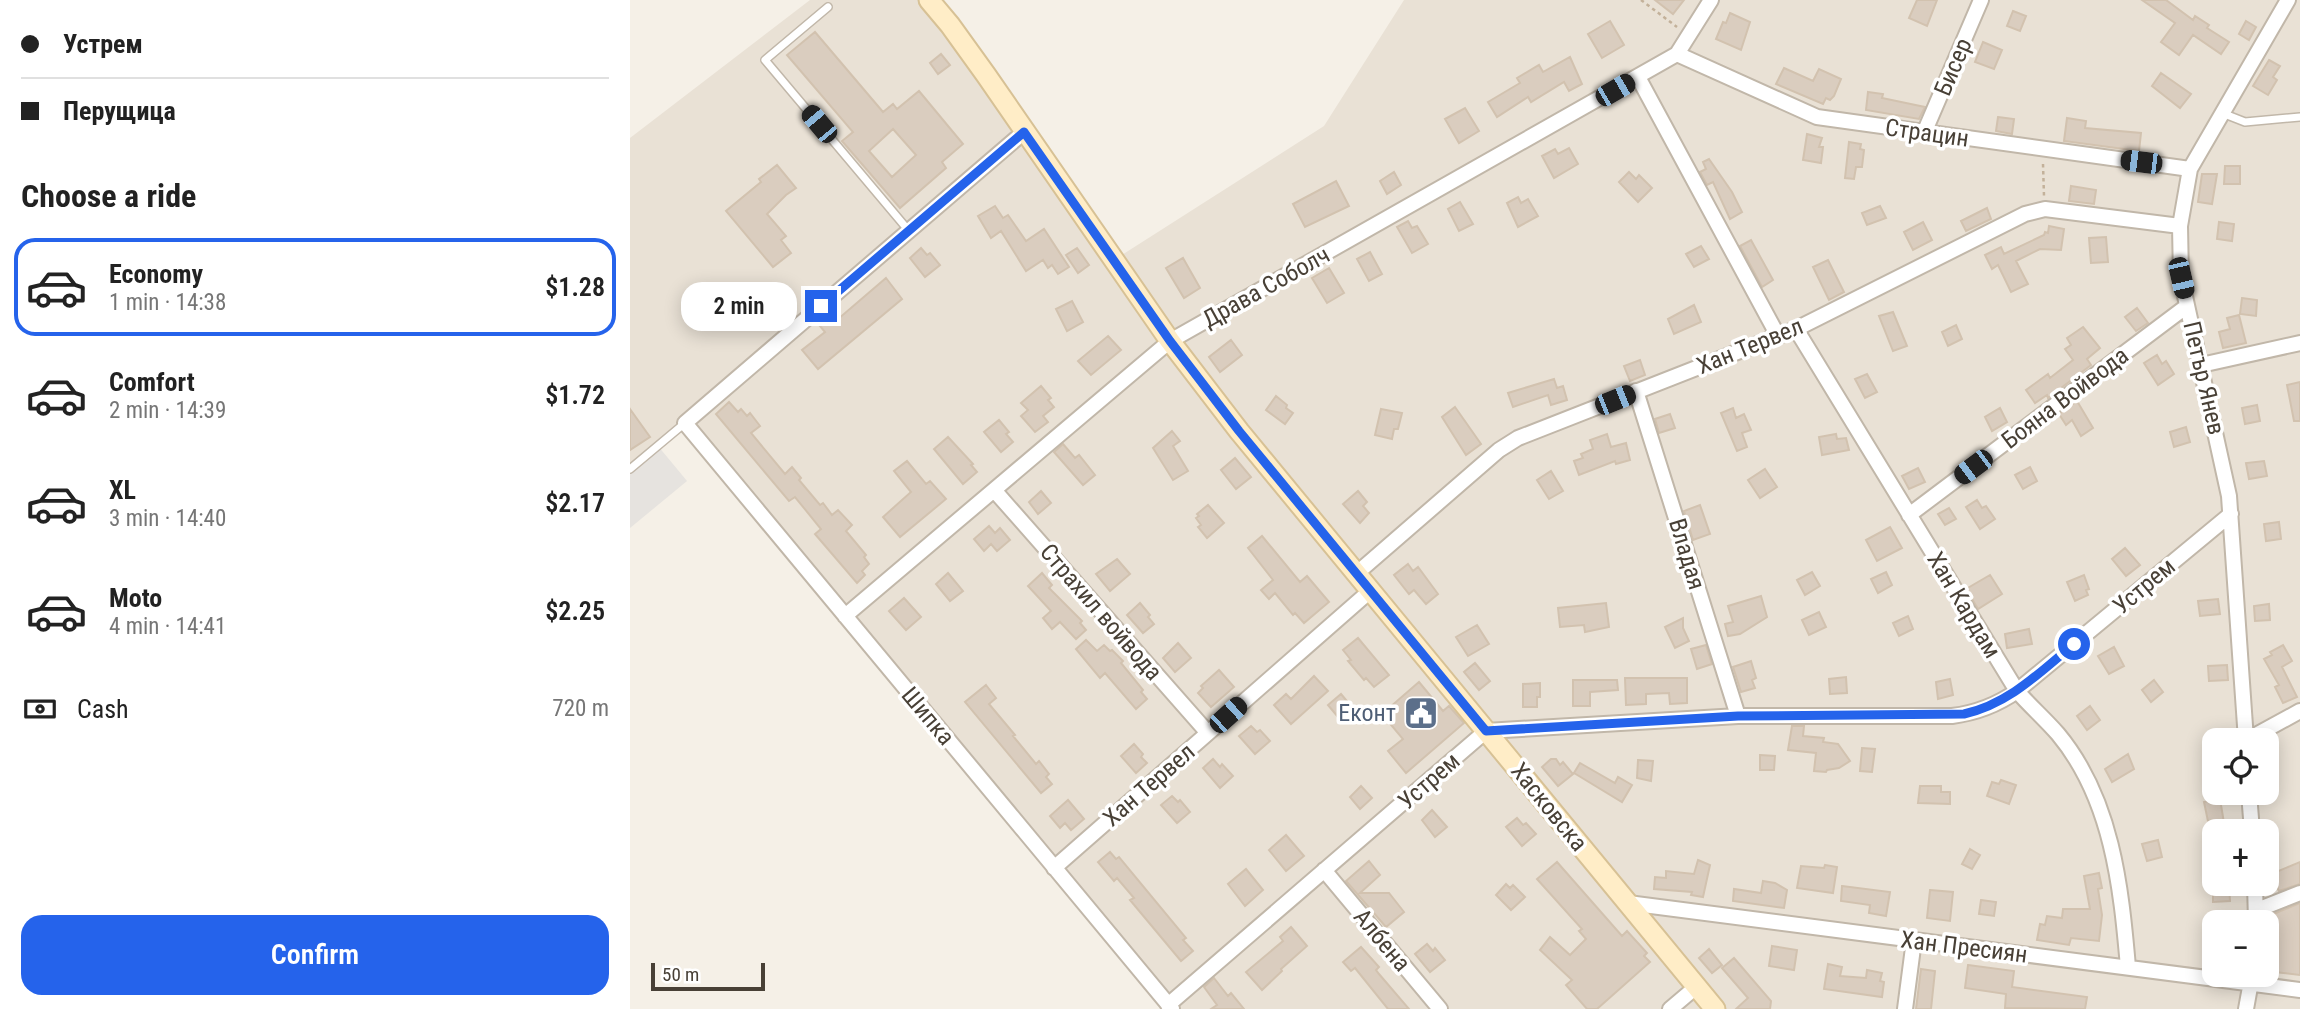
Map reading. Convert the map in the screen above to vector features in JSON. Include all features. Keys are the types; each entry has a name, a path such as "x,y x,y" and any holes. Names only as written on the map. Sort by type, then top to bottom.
{"street":[{"name":"Хасковска","path":"929,0 950,25 1170,341 1239,431 1715,1009"},
{"name":"Драва Соболч","path":"845,616 1170,341 1677,54 1711,0"},
{"name":"Бисер","path":"1924,133 1981,0"},
{"name":"Петър Янев","path":"2245,728 2231,514 2226,477 2181,278 2180,226 2190,169 2288,0"},
{"name":"Страцин","path":"1677,54 1817,117 2190,169"},
{"path":"1638,77 1778,336"},
{"path":"685,423 1024,132"},
{"name":"Хан Тервел","path":"1356,574 1507,444 1518,438 1796,329 2025,214 2045,209 2180,226"},
{"name":"Бояна Войвода","path":"1909,515 2187,306"},
{"name":"Хан Кардам","path":"1796,329 2017,691 2058,735 2083,772 2099,805 2119,883 2128,967"},
{"path":"2201,365 2300,343"},
{"name":"Владая","path":"1636,391 1738,716"},
{"name":"Шипка","path":"685,423 1170,1007"},
{"name":"Страхил войвода","path":"994,490 1208,733"},
{"name":"Устрем","path":"1170,1007 1486,731 1738,716 1952,716 1985,708 2017,691 2231,514"},
{"name":"Хан Тервел","path":"1054,868 1370,591"},
{"path":"2269,728 2300,712"},
{"name":"Албена","path":"1324,870 1440,1009"},
{"path":"2267,910 2300,893"},
{"name":"Хан Пресиян","path":"1628,903 2202,974"},
{"path":"1905,1009 1914,940"},
{"name":"Хан Пресиян","path":"2279,985 2300,990"},
{"path":"1670,1009 1696,987"},
{"path":"2246,1009 2250,987"}],"lane":[{"path":"828,7 765,60 909,231"},
{"path":"2222,113 2245,122 2300,117"},
{"path":"630,469 685,423"}],"path":[{"path":"1641,0 1690,36"},
{"path":"2042,150 2045,209"}],"shaded area":[{"path":"810,0 929,0 1114,260 1324,126 1404,0 2300,0 2300,1009 1172,1009 685,424 630,469 630,138"},
{"path":"658,446 687,481 630,528 630,469"}],"building":[{"path":"1655,0 1684,0 1673,14"},
{"path":"1917,0 1937,0 1927,26 1909,18"},
{"path":"2142,0 2166,0 2193,20 2195,16 2209,25 2207,28 2229,42 2221,54 2193,35 2179,55 2161,42 2175,23"},
{"path":"2013,11 2026,16 2020,31 2007,26"},
{"path":"1730,13 1750,22 1741,50 1716,39"},
{"path":"1610,21 1624,45 1602,58 1588,34"},
{"path":"2246,21 2256,27 2249,40 2239,34"},
{"path":"815,32 883,112 893,104 897,109 919,91 963,144 942,162 946,168 900,208 842,141 853,132 787,55","holes":["893,129 916,155 892,177 869,151"]},
{"path":"1983,42 2002,50 1994,69 1975,62"},
{"path":"941,54 950,65 938,74 930,63"},
{"path":"1570,57 1582,84 1569,91 1564,82 1531,102 1528,97 1497,117 1488,102 1520,83 1517,78 1539,65 1543,72"},
{"path":"2269,60 2280,66 2273,77 2277,80 2268,95 2253,86"},
{"path":"1784,68 1813,81 1819,69 1841,79 1834,96 1830,100 1826,98 1823,104 1776,84"},
{"path":"2161,73 2191,94 2180,108 2152,86"},
{"path":"1868,92 1883,94 1882,98 1925,107 1919,119 1866,110"},
{"path":"1465,108 1479,131 1459,143 1445,119"},
{"path":"1998,117 2014,119 2012,134 1996,131"},
{"path":"2067,118 2086,121 2085,128 2141,133 2139,151 2064,141"},
{"path":"1807,134 1822,138 1819,147 1823,147 1821,163 1803,160"},
{"path":"1849,142 1861,144 1860,149 1864,150 1862,167 1856,167 1854,179 1845,178"},
{"path":"1569,148 1578,164 1554,178 1542,156 1555,149 1558,154"},
{"path":"1709,159 1742,212 1730,219 1713,182 1707,185 1700,172 1706,169 1703,162"},
{"path":"777,165 796,188 767,214 786,236 781,240 791,253 773,267 726,211"},
{"path":"2225,166 2240,166 2240,184 2224,184"},
{"path":"1394,172 1401,185 1387,194 1380,181"},
{"path":"1629,172 1636,179 1639,175 1652,188 1638,202 1619,182"},
{"path":"2202,174 2217,174 2212,204 2198,202"},
{"path":"1336,181 1349,206 1305,227 1293,204"},
{"path":"2071,186 2096,190 2094,204 2069,201"},
{"path":"1518,197 1521,203 1528,199 1538,216 1518,227 1507,203"},
{"path":"1460,202 1473,224 1459,231 1448,209"},
{"path":"995,206 1003,218 1008,215 1026,241 1044,229 1069,267 1058,274 1052,265 1048,268 1043,260 1026,271 1001,231 991,238 978,216"},
{"path":"1880,206 1886,218 1867,225 1862,213"},
{"path":"1987,208 1991,219 1966,231 1961,221"},
{"path":"1408,221 1412,228 1417,226 1428,244 1412,253 1397,227"},
{"path":"1923,222 1932,240 1913,250 1904,232"},
{"path":"2219,222 2234,224 2232,241 2217,239"},
{"path":"2049,226 2064,229 2061,250 2040,249 2016,261 2028,284 2011,292 1998,265 1992,269 1985,255 2001,247 2004,254 2044,235 2045,232 2048,233"},
{"path":"2106,237 2108,262 2091,263 2089,238"},
{"path":"1751,240 1773,280 1762,287 1740,246"},
{"path":"1701,246 1709,259 1694,267 1686,254"},
{"path":"921,248 927,255 930,253 940,265 925,277 910,258"},
{"path":"1077,248 1089,265 1078,273 1066,255"},
{"path":"1370,252 1382,274 1369,281 1357,259"},
{"path":"1183,258 1200,288 1184,298 1166,268"},
{"path":"1828,260 1844,292 1829,300 1813,267"},
{"path":"1329,268 1344,293 1327,303 1312,278"},
{"path":"886,278 902,299 818,369 802,350 825,332 820,326 832,315 837,320"},
{"path":"2242,298 2257,300 2256,316 2240,314"},
{"path":"1072,301 1083,322 1067,331 1056,309"},
{"path":"1694,305 1701,322 1674,334 1668,319"},
{"path":"2137,308 2148,323 2136,331 2125,317"},
{"path":"1893,312 1907,346 1893,351 1879,316"},
{"path":"2239,315 2246,343 2223,348 2219,332 2230,329 2227,318"},
{"path":"1956,325 1962,339 1948,346 1942,332"},
{"path":"2083,327 2100,348 2087,359 2091,365 2048,398 2047,395 2035,403 2026,390 2048,374 2050,378 2073,360 2065,349 2071,345 2067,338"},
{"path":"1108,336 1121,350 1091,375 1078,361"},
{"path":"1231,340 1242,355 1220,372 1209,357"},
{"path":"2157,355 2162,364 2166,361 2174,374 2158,385 2144,363"},
{"path":"1640,360 1645,375 1630,381 1624,366"},
{"path":"1867,374 1877,392 1865,398 1855,379"},
{"path":"1554,379 1557,388 1563,386 1567,400 1551,405 1548,395 1513,407 1508,393"},
{"path":"2300,382 2300,421 2294,421 2287,385"},
{"path":"1041,386 1051,398 1048,400 1054,407 1043,416 1048,422 1035,432 1021,416 1028,410 1021,403"},
{"path":"1276,396 1293,413 1285,424 1266,410"},
{"path":"2077,401 2093,428 2081,436 2072,420 2066,425 2059,414"},
{"path":"729,402 738,412 741,409 747,416 750,413 760,426 751,433 785,474 792,467 820,505 823,503 832,515 838,510 852,525 846,531 866,555 864,557 869,564 862,571 865,575 857,583 815,534 821,529 795,497 789,501 716,414"},
{"path":"2257,405 2260,421 2245,424 2242,408"},
{"path":"1455,407 1481,444 1466,455 1442,417"},
{"path":"1733,408 1736,418 1744,414 1751,430 1742,433 1747,447 1737,451 1721,413"},
{"path":"2000,408 2007,422 1992,431 1985,417"},
{"path":"630,409 650,437 630,450"},
{"path":"1381,409 1402,413 1392,439 1375,435"},
{"path":"1670,414 1675,428 1659,433 1655,419"},
{"path":"999,420 1013,442 1001,452 984,432"},
{"path":"2186,427 2190,442 2174,447 2170,432"},
{"path":"1172,431 1180,441 1173,446 1188,471 1173,480 1153,448"},
{"path":"1607,434 1611,447 1626,443 1630,460 1616,464 1615,461 1579,475 1574,461 1583,458 1581,454 1593,449 1590,440"},
{"path":"1836,434 1837,439 1846,438 1849,450 1822,455 1819,437"},
{"path":"948,437 977,472 963,484 934,449"},
{"path":"1063,444 1075,458 1079,455 1095,475 1083,485 1054,452"},
{"path":"1235,458 1251,477 1236,489 1221,470"},
{"path":"907,461 926,484 930,481 946,499 900,537 883,517 911,492 894,471"},
{"path":"2264,461 2267,476 2249,479 2246,463"},
{"path":"2030,467 2037,481 2023,489 2015,475"},
{"path":"1918,468 1925,482 1909,489 1902,476"},
{"path":"1765,469 1777,487 1760,498 1748,480"},
{"path":"1551,471 1563,491 1549,499 1537,480"},
{"path":"1041,491 1051,503 1038,514 1029,502"},
{"path":"1358,491 1367,502 1363,506 1369,513 1360,523 1343,504"},
{"path":"1977,500 1982,508 1986,506 1995,519 1980,529 1966,507"},
{"path":"1208,505 1224,523 1207,538 1198,527 1201,525 1196,518"},
{"path":"1700,505 1710,534 1693,540 1684,511"},
{"path":"1949,508 1956,519 1945,525 1938,514"},
{"path":"2279,522 2281,539 2266,541 2264,524"},
{"path":"989,526 995,533 1000,528 1010,540 997,551 991,544 984,551 974,539"},
{"path":"1890,527 1902,548 1877,561 1866,540"},
{"path":"1262,536 1300,582 1307,576 1329,602 1304,623 1295,613 1293,615 1275,593 1269,599 1261,590 1273,580 1248,548"},
{"path":"2125,548 2140,565 2126,576 2112,559"},
{"path":"1117,559 1130,574 1110,591 1096,574"},
{"path":"1408,564 1413,571 1418,567 1438,594 1426,604 1414,590 1409,594 1394,575"},
{"path":"1812,572 1820,586 1805,595 1797,580"},
{"path":"1886,572 1892,585 1878,593 1871,579"},
{"path":"948,573 963,591 950,601 936,584"},
{"path":"1042,573 1052,585 1049,588 1082,621 1080,623 1086,630 1076,639 1060,622 1052,629 1043,618 1051,611 1028,586"},
{"path":"1990,575 2002,594 1978,609 1966,589"},
{"path":"2084,575 2089,589 2086,590 2088,595 2075,601 2067,582"},
{"path":"1761,596 1767,617 1740,634 1728,636 1725,624 1733,622 1728,606"},
{"path":"904,598 921,617 906,630 889,611"},
{"path":"2218,599 2220,614 2200,616 2198,601"},
{"path":"1140,603 1154,624 1143,633 1127,615"},
{"path":"1606,603 1609,627 1585,632 1584,625 1560,627 1558,608"},
{"path":"2269,604 2270,620 2255,621 2254,606"},
{"path":"1819,612 1826,627 1809,635 1802,620"},
{"path":"1908,616 1913,629 1899,636 1893,623"},
{"path":"1683,618 1683,628 1689,641 1675,648 1665,627"},
{"path":"1477,625 1489,644 1468,656 1456,637"},
{"path":"2029,629 2032,644 2007,648 2005,634"},
{"path":"1358,638 1389,675 1374,687 1366,678 1364,680 1348,661 1351,660 1343,650"},
{"path":"1086,640 1097,651 1104,645 1123,661 1121,663 1147,699 1136,709 1105,673 1100,678 1076,649"},
{"path":"1178,643 1191,658 1175,672 1163,658"},
{"path":"1706,645 1712,664 1697,669 1691,649"},
{"path":"2283,645 2292,661 2282,667 2297,697 2283,703 2275,687 2279,685 2264,659"},
{"path":"2114,647 2124,666 2109,674 2098,656"},
{"path":"1751,661 1756,678 1752,680 1755,688 1741,692 1733,667"},
{"path":"1475,663 1490,681 1479,690 1464,672"},
{"path":"2227,665 2228,680 2209,681 2208,666"},
{"path":"1219,670 1234,687 1211,707 1198,693 1203,688 1201,686"},
{"path":"1314,676 1328,691 1291,724 1274,705 1286,694 1291,699"},
{"path":"1846,677 1847,693 1830,694 1829,679"},
{"path":"1625,678 1687,678 1687,703 1670,704 1669,693 1646,694 1646,704 1626,705"},
{"path":"1950,679 1953,695 1938,699 1936,682"},
{"path":"1573,680 1617,680 1618,690 1590,692 1590,706 1573,706"},
{"path":"2154,680 2163,692 2151,702 2142,690"},
{"path":"1419,682 1443,711 1449,706 1464,723 1406,773 1388,751 1403,739 1382,714"},
{"path":"1540,683 1537,707 1523,707 1523,684"},
{"path":"986,685 996,698 989,704 1036,764 1039,761 1049,774 1046,777 1052,784 1041,793 965,702"},
{"path":"1341,694 1351,706 1338,717 1328,705"},
{"path":"2090,706 2100,720 2087,730 2077,716"},
{"path":"1251,726 1257,732 1260,730 1270,741 1255,754 1239,736"},
{"path":"1792,726 1804,726 1803,736 1824,738 1823,742 1838,744 1850,761 1826,772 1814,771 1816,753 1788,750"},
{"path":"1134,744 1147,763 1136,773 1121,756"},
{"path":"1862,748 1875,749 1872,772 1860,771"},
{"path":"2128,754 2134,769 2112,782 2105,769"},
{"path":"1760,755 1775,756 1774,770 1760,770"},
{"path":"1213,759 1233,776 1220,788 1203,768"},
{"path":"1551,759 1556,759 1560,765 1563,762 1573,774 1558,786 1542,767"},
{"path":"1638,760 1653,761 1651,781 1637,778"},
{"path":"1580,763 1615,783 1618,777 1632,785 1622,802 1574,773"},
{"path":"2001,780 2016,785 2009,804 1987,796 1992,782 1999,784"},
{"path":"1361,786 1372,798 1360,809 1350,797"},
{"path":"1920,786 1941,786 1941,792 1950,792 1950,804 1918,803"},
{"path":"1172,796 1178,802 1180,800 1190,812 1177,823 1161,805"},
{"path":"1068,800 1084,819 1071,830 1065,823 1060,828 1050,816"},
{"path":"2205,805 2221,805 2223,819 2208,819"},
{"path":"1432,810 1447,827 1435,837 1422,820"},
{"path":"1517,818 1536,834 1522,846 1506,827"},
{"path":"1286,835 1304,856 1286,871 1269,850"},
{"path":"2158,840 2162,857 2147,861 2142,844"},
{"path":"1970,849 1980,855 1972,869 1962,864"},
{"path":"1110,852 1116,859 1119,857 1186,938 1183,940 1193,951 1181,961 1130,900 1134,898 1117,878 1114,881 1098,862"},
{"path":"1698,860 1710,865 1703,897 1691,895 1692,892 1654,889 1655,877 1666,878 1666,871 1694,874"},
{"path":"1369,861 1380,875 1360,893 1389,893 1404,912 1386,927 1346,881"},
{"path":"1557,862 1622,936 1627,931 1647,953 1644,956 1650,962 1597,1009 1587,1009 1566,985 1572,980 1540,950 1550,937 1570,955 1586,939 1579,931 1582,929 1537,879"},
{"path":"2300,862 2300,884 2279,891 2279,871"},
{"path":"1825,865 1837,867 1833,893 1797,888 1801,866 1824,868"},
{"path":"1246,869 1263,890 1245,906 1228,884"},
{"path":"2099,873 2102,888 2098,889 2102,915 2099,941 2071,938 2069,945 2037,940 2040,924 2045,925 2047,916 2062,918 2063,909 2090,909 2084,876"},
{"path":"1763,881 1775,883 1787,890 1784,908 1733,901 1734,889 1761,893"},
{"path":"1506,884 1510,888 1513,885 1525,897 1511,910 1496,895"},
{"path":"1842,886 1890,892 1886,916 1869,913 1870,905 1841,901"},
{"path":"1930,890 1953,892 1950,921 1927,918"},
{"path":"2213,896 2230,896 2230,901 2213,902"},
{"path":"1981,900 1996,902 1994,916 1979,914"},
{"path":"2300,903 2300,975 2279,972 2279,912"},
{"path":"1291,927 1307,946 1262,990 1246,972 1283,941 1280,937"},
{"path":"1427,944 1433,951 1435,948 1445,960 1430,972 1415,954"},
{"path":"1772,946 1797,950 1794,970 1769,966"},
{"path":"1361,947 1379,967 1376,970 1379,974 1409,1009 1388,1009 1355,968 1351,971 1343,962"},
{"path":"1709,949 1722,965 1712,973 1699,958"},
{"path":"1734,958 1771,1001 1770,1009 1736,1009 1748,998 1722,968"},
{"path":"1828,964 1842,967 1840,976 1866,978 1867,970 1882,973 1882,997 1824,989"},
{"path":"1968,965 2014,971 2012,987 2087,997 2085,1009 2005,1008 2006,994 1965,988"},
{"path":"1921,969 1935,971 1931,1009 1916,1009"},
{"path":"1214,978 1228,996 1231,993 1244,1009 1211,1009 1217,1005 1204,987"}],"place":[{"name":"Еконт","path":"1421,713"}],"route":[{"path":"821,306 1024,132 1170,341 1239,431 1486,731 1738,716 1952,716 1997,704 2074,644"}]}
